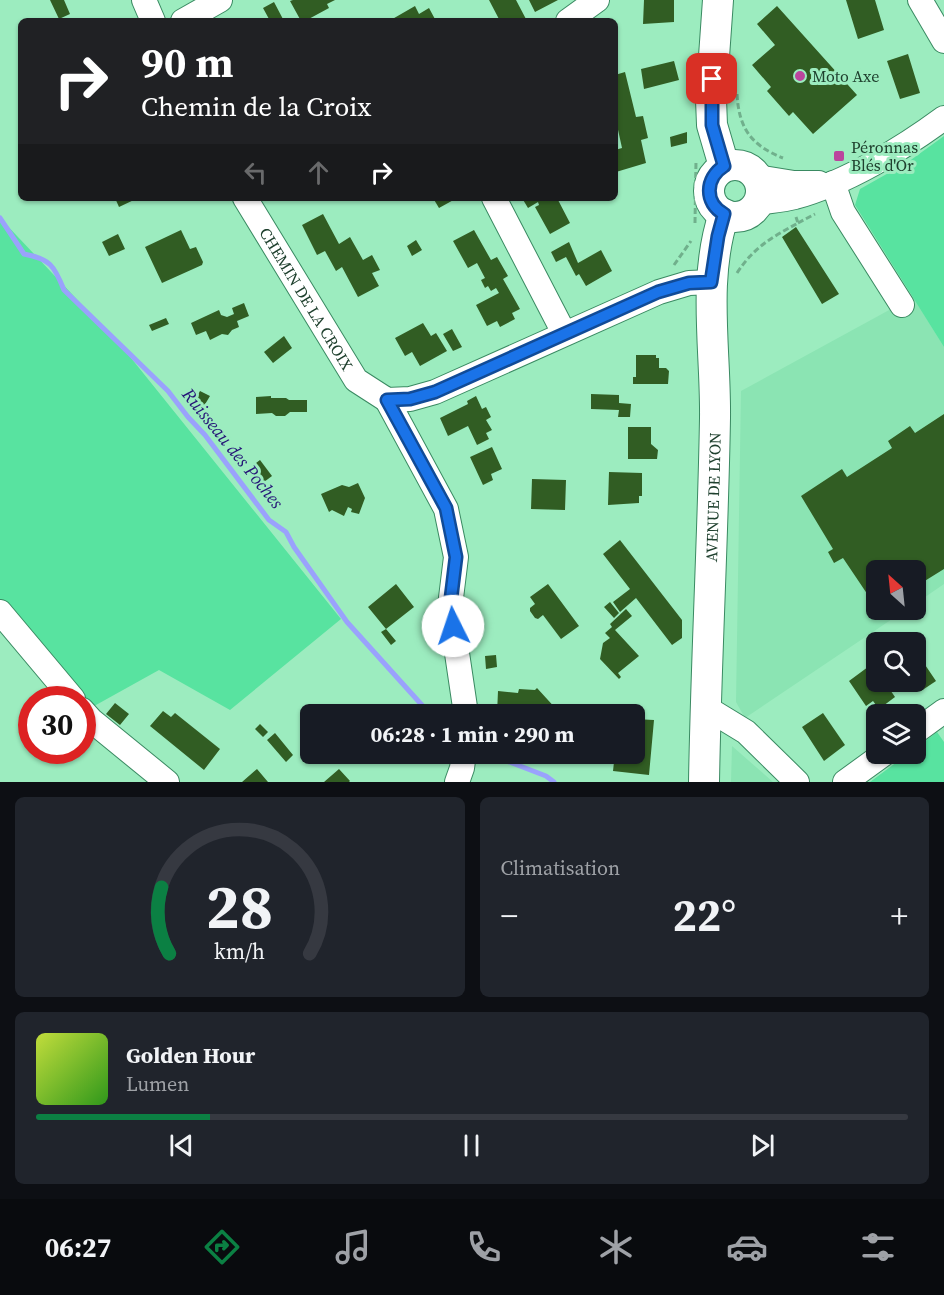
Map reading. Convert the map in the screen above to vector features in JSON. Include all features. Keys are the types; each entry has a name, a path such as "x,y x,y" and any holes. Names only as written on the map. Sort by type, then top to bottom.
{"main road":[{"path":"717,0 711,99 712,125 724,166"},
{"path":"734,164 751,170 758,190 747,214 739,217 724,214 714,206 708,191 713,175 724,166 734,164"},
{"name":"AVENUE DE LYON","path":"704,782 715,416 711,282 724,214"}],"street":[{"path":"144,0 152,18"},
{"path":"188,18 220,0"},
{"path":"572,18 597,0"},
{"path":"920,0 944,41"},
{"path":"758,190 797,196 833,183 912,142 944,118"},
{"path":"833,183 843,212 902,305"},
{"name":"CHEMIN DE LA CROIX","path":"247,201 356,380 387,400"},
{"path":"496,201 564,333"},
{"path":"465,704 450,606 456,557 446,508 387,400 410,399 435,392 658,292 689,283 711,282"},
{"path":"0,612 63,686"},
{"path":"705,707 746,732 797,782"},
{"path":"926,724 944,711"},
{"path":"96,724 161,780"},
{"path":"457,782 463,764"},
{"path":"845,782 870,764"}],"path":[{"path":"695,225 696,160"},
{"path":"673,288 671,268 691,242 693,233"}],"shaded area":[{"path":"944,136 944,347 855,205 860,189 908,162"},
{"path":"0,218 123,348 341,619 230,710 159,670 96,705 96,686 67,686 0,608"},
{"path":"913,297 944,347 944,584 926,596 926,560 866,560 866,620 891,620 873,632 866,632 866,637 745,718 736,702 741,391"},
{"path":"937,732 944,742 944,782 870,782 894,764 926,764 926,740"},
{"path":"732,746 773,782 731,782"}],"building":[{"path":"50,0 64,0 70,14 59,18"},
{"path":"335,0 327,4 329,8 311,18 299,18 290,1"},
{"path":"489,0 516,0 525,18 498,18"},
{"path":"529,0 558,0 535,12"},
{"path":"644,0 674,0 674,22 643,24"},
{"path":"846,0 875,0 884,30 858,39"},
{"path":"274,2 282,18 268,18 263,8"},
{"path":"415,6 419,14 429,8 434,18 394,18"},
{"name":"Moto Axe","path":"777,6 857,95 813,134 793,112 789,116 767,91 771,87 752,65 775,45 757,24"},
{"path":"908,54 920,93 900,99 887,61"},
{"path":"674,61 679,80 644,89 641,69"},
{"path":"625,72 636,117 643,116 648,138 641,140 646,163 618,171 618,149 622,148 618,130 618,74"},
{"path":"687,132 687,143 671,147 670,137"},
{"path":"116,201 132,201 119,207"},
{"path":"435,201 452,201 439,208"},
{"path":"524,201 559,201 570,223 550,234 535,207 539,205 538,202 528,208"},
{"path":"323,214 339,244 350,237 363,260 372,255 380,270 372,273 379,286 358,297 342,267 336,271 325,251 317,255 302,225"},
{"path":"796,227 839,294 822,304 782,237"},
{"path":"181,230 190,249 196,247 203,262 202,265 162,283 145,247"},
{"path":"474,230 491,260 497,257 508,276 503,279 520,309 512,313 515,319 500,327 497,321 487,326 476,305 499,293 496,288 491,291 488,286 485,288 481,280 485,278 477,263 468,268 453,241"},
{"path":"118,234 125,249 109,256 102,242"},
{"path":"416,240 422,250 412,256 407,246"},
{"path":"569,242 578,263 601,250 612,271 586,286 579,274 576,276 566,257 556,262 551,252"},
{"path":"244,303 249,316 237,321 239,327 228,335 222,334 210,340 206,331 196,335 191,323 219,310 221,315 227,317 234,314 232,308"},
{"path":"166,318 169,324 152,331 149,325"},
{"path":"423,323 431,336 436,333 447,351 420,366 412,352 405,356 395,338"},
{"path":"452,329 462,347 453,351 443,334"},
{"path":"284,336 292,348 273,363 264,352"},
{"path":"636,355 656,355 656,358 659,358 659,368 666,368 669,371 668,384 633,384 633,377 636,377"},
{"path":"200,391 210,396 204,406 195,400"},
{"path":"591,394 619,395 619,403 631,404 630,417 618,417 619,410 591,409"},
{"path":"271,396 271,398 289,400 307,400 307,412 290,412 285,416 276,416 272,413 256,414 256,397"},
{"path":"476,396 482,409 486,407 491,417 486,420 492,430 486,433 489,439 477,445 468,426 448,436 440,418 468,404 467,401"},
{"path":"944,414 944,569 926,580 926,560 866,560 866,592 843,558 834,563 828,552 833,549 801,496 842,469 847,477 892,448 888,441 910,426 915,433"},
{"path":"628,427 651,427 651,444 658,450 657,459 628,459"},
{"path":"492,447 502,469 491,474 493,480 483,485 470,457"},
{"path":"260,460 272,476 264,482 252,466"},
{"path":"609,472 642,473 642,496 639,496 639,503 608,505"},
{"path":"532,479 566,480 565,510 531,509"},
{"path":"358,483 365,498 359,514 351,512 352,509 348,507 344,516 332,510 329,512 321,494 342,485 349,487"},
{"path":"620,540 682,620 682,638 672,645 636,598 620,612 613,602 630,589 603,554"},
{"path":"396,584 414,607 386,629 368,607"},
{"path":"548,584 579,626 561,639 543,615 538,619 530,611 535,604 530,597"},
{"path":"610,602 619,613 614,618 604,607"},
{"path":"626,609 632,616 615,630 639,656 618,673 621,677 619,679 600,659 603,643 610,638 605,633 612,627 610,624"},
{"path":"386,629 396,641 391,645 381,632"},
{"path":"496,655 497,667 486,669 485,656"},
{"path":"926,666 936,681 926,688"},
{"path":"866,668 866,692 892,692 895,697 886,704 875,704 873,701 866,706 849,681"},
{"path":"537,688 552,704 497,704 498,691 518,693 519,689 535,690"},
{"path":"115,703 129,714 120,725 106,714"},
{"path":"163,711 171,717 175,713 220,749 204,770 150,726"},
{"path":"823,713 845,745 824,761 802,727"},
{"path":"645,720 654,720 649,775 613,771 614,764 645,764"},
{"path":"260,724 268,732 263,737 255,729"},
{"path":"275,733 293,755 286,762 267,740"},
{"path":"257,769 268,782 242,782"},
{"path":"339,769 349,782 324,782"}],"waterway":[{"name":"Ruisseau des Poches","path":"0,218 24,254 40,258 50,264 64,290 168,391 205,435 269,520 286,532 347,622 421,704"},
{"name":"Ruisseau des Poches","path":"515,764 546,776 554,782"}],"place":[{"name":"Moto Axe","path":"800,76"},
{"name":"Péronnas Blés d'Or","path":"839,156"}],"route":[{"path":"453,626 450,606 456,557 446,508 387,400 410,399 435,392 658,292 689,283 711,282 724,214 714,206 708,191 713,175 724,166 712,125 712,79"}]}
